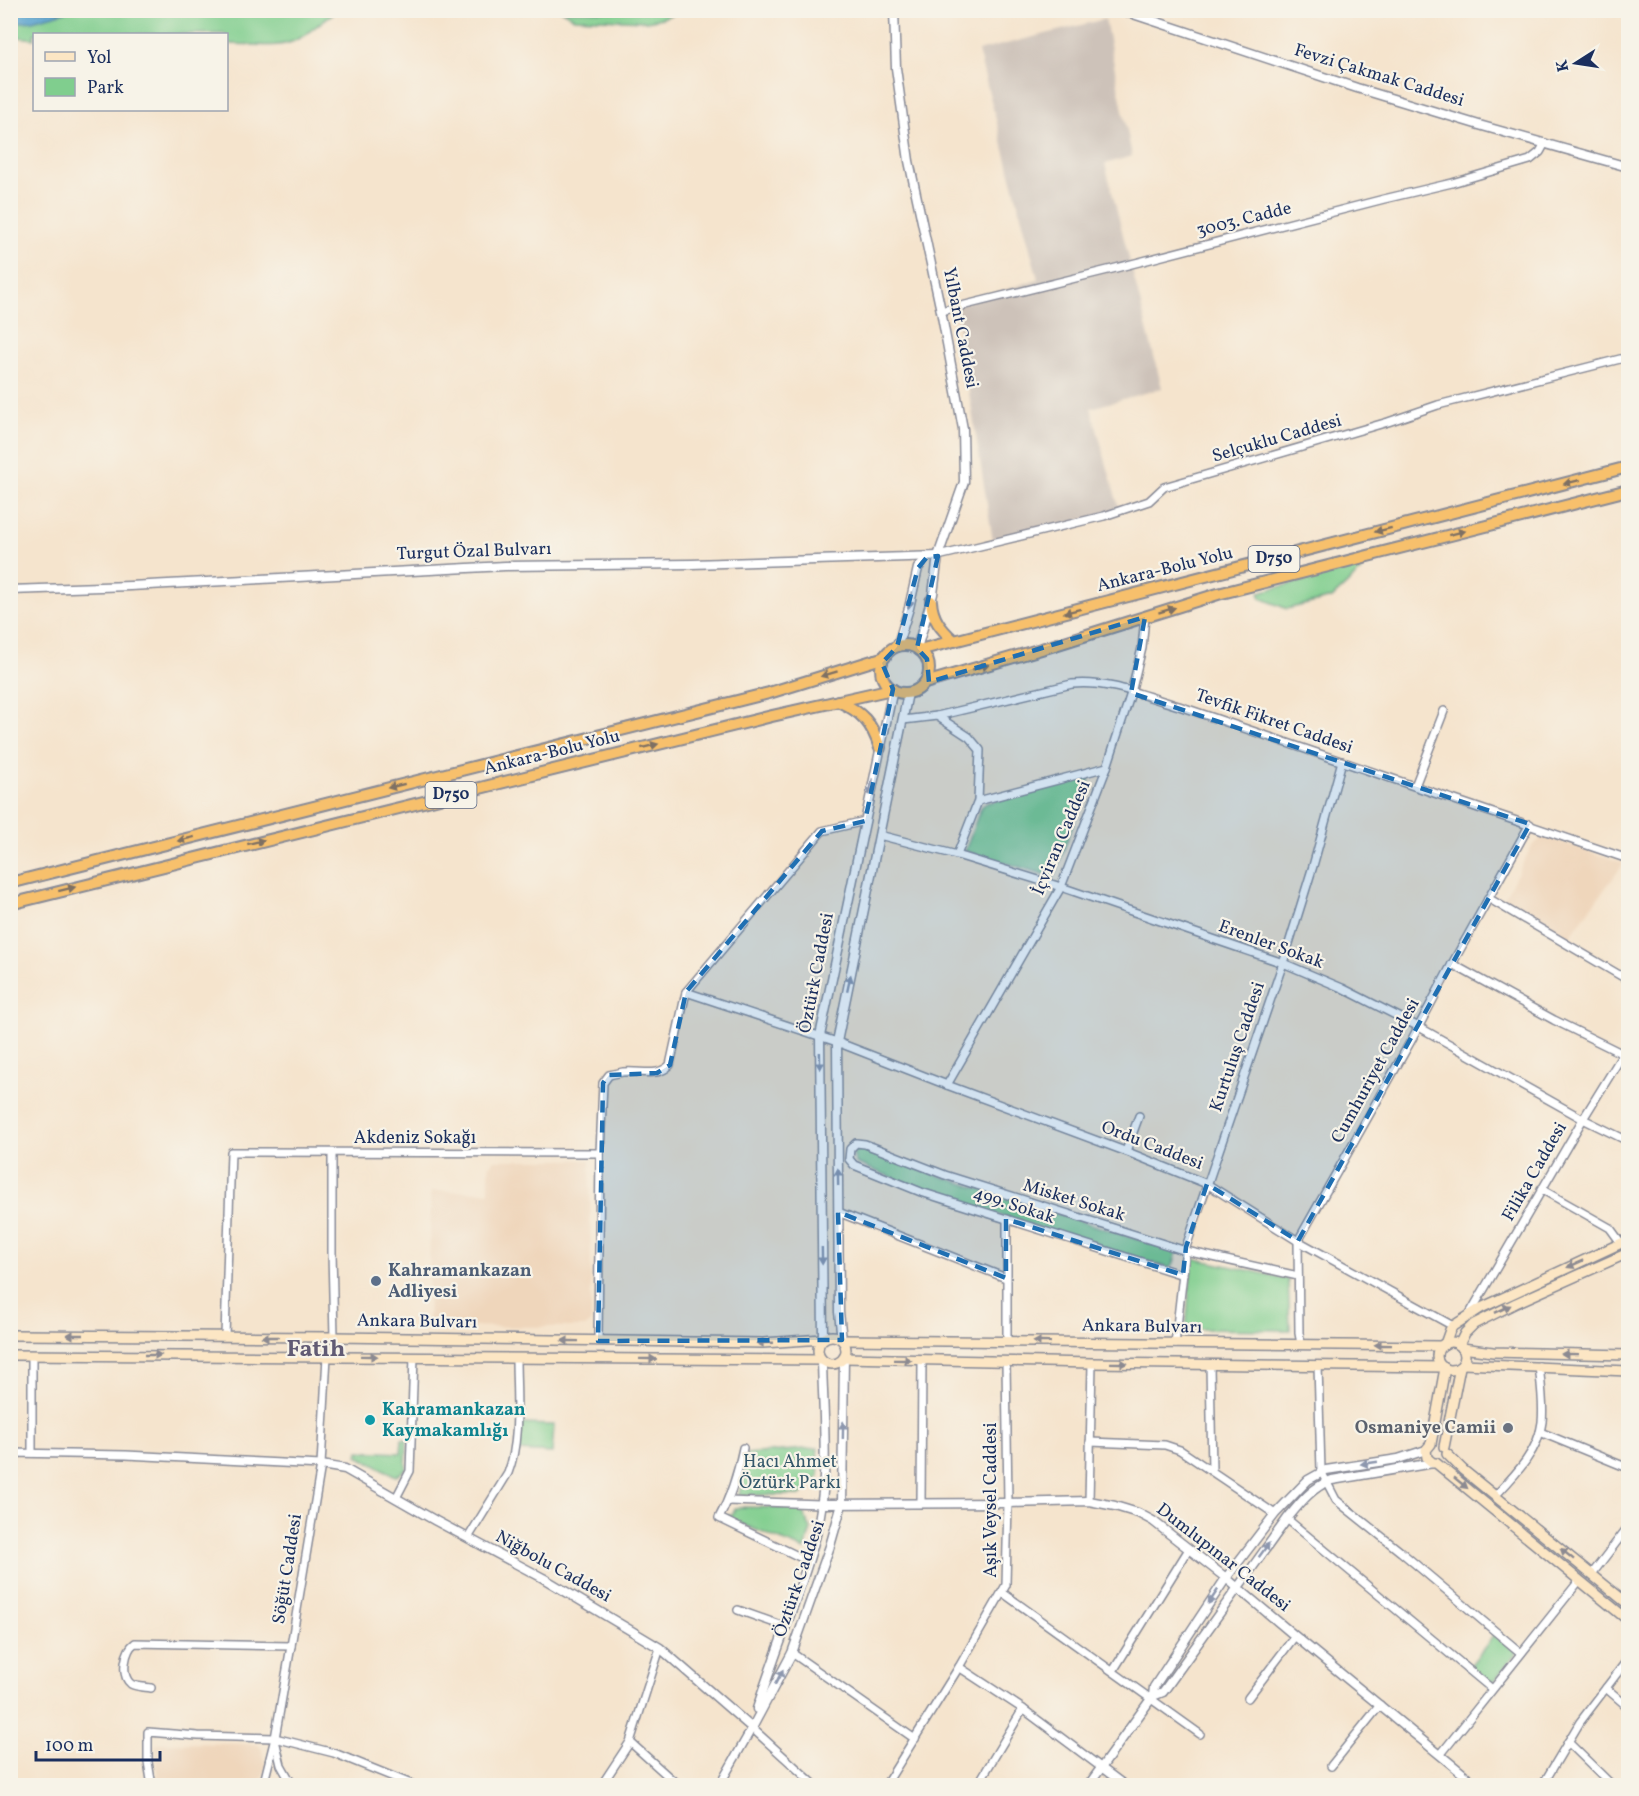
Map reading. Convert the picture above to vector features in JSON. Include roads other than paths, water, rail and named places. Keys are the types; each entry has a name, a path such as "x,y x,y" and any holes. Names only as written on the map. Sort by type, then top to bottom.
{"highway":[{"name":"Ankara-Bolu Yolu","path":"918,649 1629,467"},
{"name":"Ankara-Bolu Yolu","path":"925,683 1218,594 1629,490"},
{"path":"931,601 936,622 954,641"},
{"path":"907,645 918,649 924,654 929,665 925,683 908,693 892,689 882,675 881,669 885,657 897,647 907,645"},
{"name":"Ankara-Bolu Yolu","path":"10,883 769,693 885,657"},
{"name":"Ankara-Bolu Yolu","path":"10,904 726,727 892,689"},
{"path":"838,701 853,708 866,718 875,732 880,748"}],"main road":[{"path":"1625,1242 1492,1302 1453,1326 1438,1355 1439,1362 1444,1368 1427,1458 1629,1620"},
{"path":"1435,1463 1443,1461 1461,1365 1465,1356 1461,1347 1466,1333 1474,1324 1516,1303 1628,1256"},
{"name":"Ankara Bulvarı","path":"10,1335 763,1343 823,1339 835,1336 842,1340 1175,1344 1443,1345 1452,1342 1461,1347 1493,1352 1629,1355"},
{"path":"822,1360 818,1349 823,1339"},
{"path":"842,1340 846,1347 844,1358"},
{"name":"Ankara Bulvarı","path":"10,1355 822,1360 832,1364 839,1363 844,1358 1318,1365 1451,1370 1461,1365 1539,1366 1629,1371"},
{"path":"1429,1447 1438,1443 1463,1470 1629,1604"}],"street":[{"name":"Yılbant Caddesi","path":"894,10 896,68 909,161 963,429 964,482 938,556 931,601 918,649"},
{"name":"Fevzi Çakmak Caddesi","path":"1121,10 1354,87 1629,167"},
{"name":"3003. Cadde","path":"941,311 1452,183 1530,160 1540,152 1545,143"},
{"name":"Selçuklu Caddesi","path":"938,556 1104,516 1149,501 1164,487 1388,422 1438,405 1629,357"},
{"name":"Turgut Özal Bulvarı","path":"10,590 130,586 505,566 692,564 938,556"},
{"path":"897,647 918,568 927,557"},
{"name":"İçviran Caddesi","path":"947,1085 1061,886 1107,767 1131,693 1142,648 1145,617"},
{"name":"Tevfik Fikret Caddesi","path":"903,720 937,716 1072,684 1089,682 1106,684 1179,706 1629,859"},
{"name":"Öztürk Caddesi","path":"823,1339 820,1036 892,689"},
{"name":"Öztürk Caddesi","path":"842,1340 839,1312 837,1042 908,693"},
{"path":"1415,786 1444,711"},
{"path":"937,716 969,737 980,750 978,801 957,855"},
{"name":"Kurtuluş Caddesi","path":"1175,1344 1186,1251 1283,963 1342,761"},
{"path":"978,801 1107,767"},
{"path":"598,1341 603,1083 609,1075 624,1072 657,1073 670,1065 686,992 822,831 864,820"},
{"name":"Cumhuriyet Caddesi","path":"1301,1344 1298,1241 1530,824"},
{"name":"Erenler Sokak","path":"879,835 1061,886 1283,963 1342,988 1419,1027 1583,1119 1629,1141"},
{"path":"1488,898 1629,980"},
{"path":"1452,964 1554,1020 1623,1054"},
{"name":"Ordu Caddesi","path":"686,992 837,1042 1207,1184 1298,1241 1453,1326"},
{"name":"Filika Caddesi","path":"1470,1315 1541,1189 1629,1046"},
{"path":"1126,1151 1139,1116"},
{"name":"Misket Sokak","path":"849,1151 856,1143 865,1144 945,1175 1186,1251 1298,1276"},
{"name":"499. Sokak","path":"849,1151 852,1163 864,1170 921,1192 1183,1275"},
{"name":"Akdeniz Sokağı","path":"225,1336 231,1152 600,1153"},
{"path":"332,1153 334,1337"},
{"path":"1541,1189 1610,1228 1625,1242"},
{"path":"838,1212 1006,1278"},
{"path":"1006,1341 1007,1220"},
{"path":"32,1355 32,1453"},
{"name":"Söğüt Caddesi","path":"263,1785 275,1738 321,1465 327,1356"},
{"path":"396,1498 410,1471 414,1357"},
{"path":"468,1538 513,1462 516,1358"},
{"name":"Öztürk Caddesi","path":"752,1728 792,1653 830,1546 842,1504 844,1358"},
{"name":"Öztürk Caddesi","path":"752,1728 816,1538 825,1454 822,1360"},
{"path":"921,1503 922,1360"},
{"name":"Aşık Veysel Caddesi","path":"885,1785 1003,1593 1007,1578 1008,1503 1006,1362"},
{"path":"1089,1501 1092,1363"},
{"path":"1210,1364 1212,1471"},
{"path":"1318,1365 1321,1471 1336,1500 1521,1653"},
{"path":"1495,1496 1523,1463 1540,1432 1543,1412 1539,1366"},
{"path":"1540,1432 1629,1468"},
{"path":"1090,1442 1165,1445 1180,1449 1275,1514"},
{"path":"1088,1785 1152,1697 1154,1687 1226,1578 1275,1514 1302,1485 1321,1471 1398,1459 1429,1447"},
{"path":"743,1448 737,1477 719,1518 808,1561"},
{"path":"10,1453 126,1455 321,1465"},
{"path":"1152,1697 1163,1692 1236,1588 1307,1496 1325,1482 1435,1463"},
{"name":"Niğbolu Caddesi","path":"321,1465 345,1469 543,1578 660,1648 752,1728"},
{"path":"728,1501 821,1504"},
{"name":"Dumlupınar Caddesi","path":"821,1504 1089,1501 1138,1513 1153,1521 1226,1578 1478,1785"},
{"path":"1287,1519 1492,1689"},
{"path":"1592,1574 1629,1527"},
{"path":"1113,1671 1189,1550"},
{"path":"1441,1754 1579,1581"},
{"path":"1003,1593 1152,1697 1200,1734"},
{"path":"738,1610 786,1627"},
{"path":"1248,1698 1295,1636"},
{"path":"151,1688 130,1683 126,1671 129,1649 135,1643 291,1646"},
{"path":"601,1785 630,1742 660,1648"},
{"path":"792,1653 915,1739"},
{"path":"1542,1785 1580,1722 1629,1659"},
{"path":"959,1667 1023,1709 1126,1785"},
{"path":"1606,1688 1629,1707"},
{"path":"1331,1767 1380,1705"},
{"path":"977,1785 1023,1709"},
{"path":"719,1785 752,1728 816,1785"},
{"path":"152,1785 148,1762 148,1732 275,1738 334,1753 415,1785"},
{"path":"275,1738 281,1765 293,1785"},
{"path":"630,1742 679,1785"},
{"path":"1568,1742 1613,1785"}],"water":[{"path":"10,11 68,11 32,21 11,23"}],"place":[{"name":"Kahramankazan Adliyesi","path":"376,1281"},
{"name":"Kahramankazan Kaymakamlığı","path":"370,1420"},
{"name":"Osmaniye Camii","path":"1508,1428"}],"district":[{"name":"Fatih","path":"316,1350"}],"park label":[{"name":"Hacı Ahmet Öztürk Parkı","path":"790,1472"}]}
